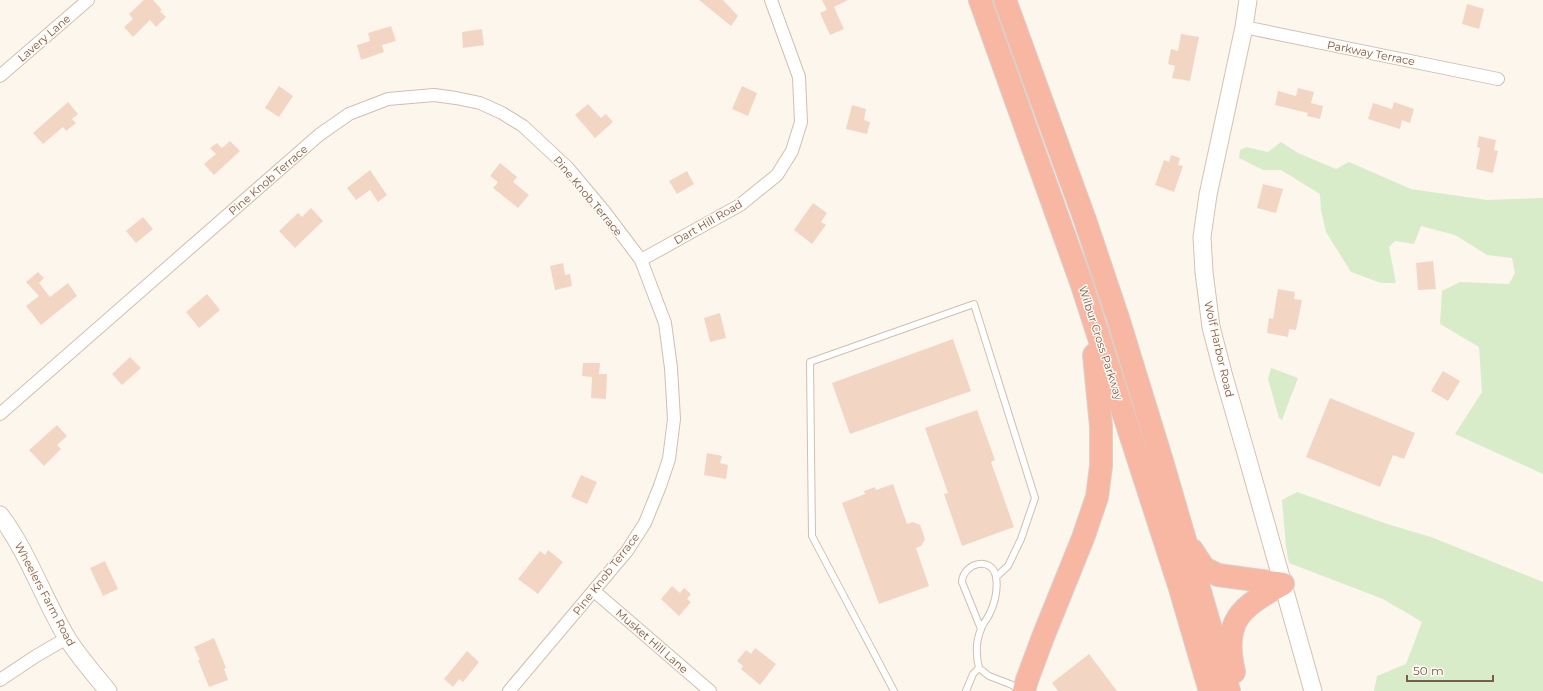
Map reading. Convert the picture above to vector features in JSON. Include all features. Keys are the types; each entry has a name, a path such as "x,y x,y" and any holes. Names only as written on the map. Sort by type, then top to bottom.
{"highway":[{"name":"Wilbur Cross Parkway","path":"980,0 1082,285 1166,544 1203,665 1209,691"},
{"name":"Wilbur Cross Parkway","path":"1005,0 1075,192 1115,310 1186,541 1229,691"},
{"path":"1024,691 1026,680 1093,511 1099,483 1101,445 1099,394 1082,285"},
{"path":"1186,541 1204,568 1210,572 1226,576 1283,584"},
{"path":"1238,691 1231,655 1231,634 1234,625 1242,611 1249,604 1283,584"}],"street":[{"name":"Lavery Lane","path":"0,76 88,0"},
{"name":"Dart Hill Road","path":"641,260 740,204 777,175 792,151 801,122 799,77 771,0"},
{"name":"Wolf Harbor Road","path":"1248,0 1244,27 1208,195 1202,237 1204,272 1211,327 1222,373 1313,691"},
{"name":"Parkway Terrace","path":"1244,27 1498,79"},
{"name":"Pine Knob Terrace","path":"0,414 319,135 349,114 388,99 434,95 480,103 502,113 523,126 568,168 604,211 641,260 665,323 672,368 674,419 669,459 645,523 627,551 510,691"},
{"name":"Wheelers Farm Road","path":"0,515 8,526 26,559 67,638 81,659 108,691"},
{"name":"Musket Hill Lane","path":"594,591 710,691"},
{"path":"0,680 36,656 67,638"}],"lane":[{"path":"894,691 812,536 810,362 974,304 1035,498 1021,539 1008,566 996,577"},
{"path":"981,629 962,582 962,576 966,570 979,564 987,564 993,568 996,577 997,592 991,612 981,629 976,655 979,668 989,676 1024,691"},
{"path":"966,691 973,674 979,668"}],"green space":[{"path":"1281,142 1298,153 1336,169 1349,162 1411,189 1487,200 1543,198 1543,474 1455,434 1482,392 1479,347 1440,324 1442,291 1460,282 1509,284 1515,273 1512,258 1487,255 1455,235 1421,226 1414,244 1395,241 1389,247 1396,283 1381,283 1351,272 1326,232 1321,210 1320,194 1281,170 1263,170 1239,158 1240,150 1246,147 1268,152"},
{"path":"1271,368 1298,378 1282,420 1279,418 1268,379"},
{"path":"1297,492 1387,524 1431,537 1543,582 1543,691 1374,691 1377,676 1406,664 1422,622 1383,599 1289,563 1286,547 1282,500"}],"building":[{"path":"144,0 153,0 166,17 156,27 150,20 133,37 124,27 133,19 129,14"},
{"path":"699,0 723,0 738,16 731,26"},
{"path":"822,0 848,0 834,7 844,29 830,35 820,13 827,10"},
{"path":"1467,4 1484,9 1479,29 1462,24"},
{"path":"391,26 396,41 382,45 384,52 361,60 357,45 370,41 368,33"},
{"path":"482,29 484,45 463,48 462,32"},
{"path":"1181,34 1199,37 1190,81 1172,78 1175,66 1168,64 1171,49 1178,51"},
{"path":"279,86 293,96 279,117 265,108"},
{"path":"742,86 757,93 748,116 732,109"},
{"path":"1298,88 1314,92 1311,103 1323,106 1320,119 1307,116 1308,113 1275,105 1278,91 1296,96"},
{"path":"68,102 78,114 72,119 76,123 66,131 63,127 43,144 33,133"},
{"path":"1394,102 1414,109 1410,123 1402,120 1400,129 1368,119 1373,103 1392,109"},
{"path":"588,104 601,118 606,114 613,122 595,138 575,115"},
{"path":"852,105 866,109 864,120 870,122 867,134 846,129"},
{"path":"1479,136 1496,140 1494,150 1498,151 1493,173 1476,169 1480,148 1477,147"},
{"path":"230,141 240,151 214,175 204,164 216,154 210,148 217,143 222,148"},
{"path":"1171,155 1180,158 1178,165 1183,166 1174,192 1155,185 1164,160 1169,162"},
{"path":"500,163 517,177 513,182 529,195 518,208 493,188 498,182 490,176"},
{"path":"370,170 387,195 378,202 370,190 356,200 347,188"},
{"path":"687,171 694,184 677,194 669,181"},
{"path":"1263,184 1283,189 1276,213 1257,208"},
{"path":"813,203 827,213 821,222 826,225 812,244 794,230"},
{"path":"311,208 323,221 295,248 279,231 298,213 302,217"},
{"path":"143,217 153,229 136,243 126,231"},
{"path":"1433,261 1436,289 1418,290 1416,263"},
{"path":"563,263 565,275 570,274 572,286 555,290 550,266"},
{"path":"38,272 44,278 39,283 50,297 68,283 77,296 41,325 26,306 39,296 26,282"},
{"path":"1278,289 1295,292 1294,299 1302,300 1296,330 1289,329 1288,337 1267,333 1269,318 1273,319"},
{"path":"207,294 220,310 199,328 186,312"},
{"path":"720,313 726,338 710,342 704,318"},
{"path":"953,339 971,391 850,434 832,383"},
{"path":"130,357 141,368 122,385 112,374"},
{"path":"583,363 600,363 599,374 607,374 606,399 591,398 592,377 582,376"},
{"path":"1443,371 1460,381 1448,401 1431,391"},
{"path":"1330,398 1415,433 1404,459 1393,455 1380,487 1306,457"},
{"path":"977,410 995,460 991,462 1014,527 962,546 944,494 948,493 925,428"},
{"path":"57,425 67,436 57,445 61,449 44,466 29,450"},
{"path":"707,453 722,456 720,463 728,465 726,479 704,475"},
{"path":"581,475 597,482 587,504 571,497"},
{"path":"893,484 907,524 913,522 920,525 925,539 921,546 916,548 929,586 879,604 842,503 865,494 864,491 875,487 876,490"},
{"path":"548,550 563,562 538,594 518,579 540,551 545,555"},
{"path":"105,561 118,589 103,596 90,568"},
{"path":"672,586 680,593 684,588 691,594 687,599 691,602 679,616 661,599"},
{"path":"214,638 226,668 224,669 228,680 209,687 194,647"},
{"path":"755,648 776,664 760,685 741,669 743,666 737,661 746,650 751,654"},
{"path":"467,651 479,662 463,682 459,679 453,687 444,679"},
{"path":"1089,654 1117,691 1058,691 1052,683"}]}
